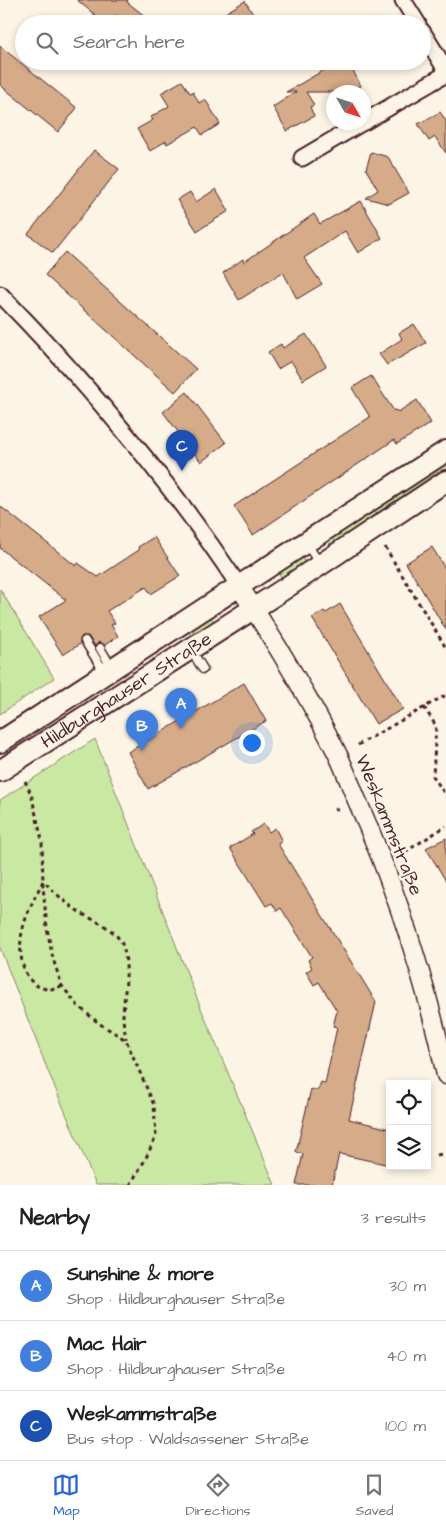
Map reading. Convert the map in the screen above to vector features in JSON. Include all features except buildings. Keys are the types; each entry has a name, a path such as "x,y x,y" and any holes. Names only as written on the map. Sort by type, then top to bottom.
{"main road":[{"name":"Hildburghauser Straße","path":"0,771 180,642 238,586 446,451"},
{"name":"Hildburghauser Straße","path":"0,742 109,671 253,609 446,481"}],"street":[{"path":"403,0 412,15"},
{"path":"431,46 446,70"},
{"path":"371,117 446,74"},
{"path":"302,158 349,130"},
{"path":"0,294 56,352 123,429 216,552 253,609"},
{"name":"Weskammstraße","path":"253,609 275,642 323,726 338,755 377,846 414,949 446,1074"}],"lane":[{"path":"306,543 320,565"},
{"path":"85,641 109,671"},
{"path":"180,642 203,669"},
{"path":"100,648 109,671"}],"path":[{"path":"385,547 446,648"},
{"path":"358,744 446,695"},
{"path":"424,707 436,726 433,776 446,796"},
{"path":"25,781 31,794 42,840 47,928 53,958 62,986 78,1006 100,1024 126,1040"},
{"path":"406,852 446,826"},
{"path":"43,881 28,913 21,939 24,970 29,980 39,986 49,990 62,986"},
{"path":"43,881 74,909 107,927 120,940 124,949 126,978 123,1018 126,1040 154,1105 156,1136 145,1160 130,1185"},
{"path":"437,1155 443,1154"}],"green space":[{"path":"446,464 446,470 331,546 328,541"},
{"path":"303,558 305,564 283,580 278,572"},
{"path":"0,589 54,678 0,714"},
{"path":"210,615 215,623 190,636 188,630"},
{"path":"95,739 200,1006 275,1185 96,1185 48,1071 0,948 0,800"}],"place":[{"name":"Weskammstraße","path":"182,471"},
{"name":"Sunshine & more","path":"181,729"},
{"name":"Mac Hair","path":"142,751"}]}
